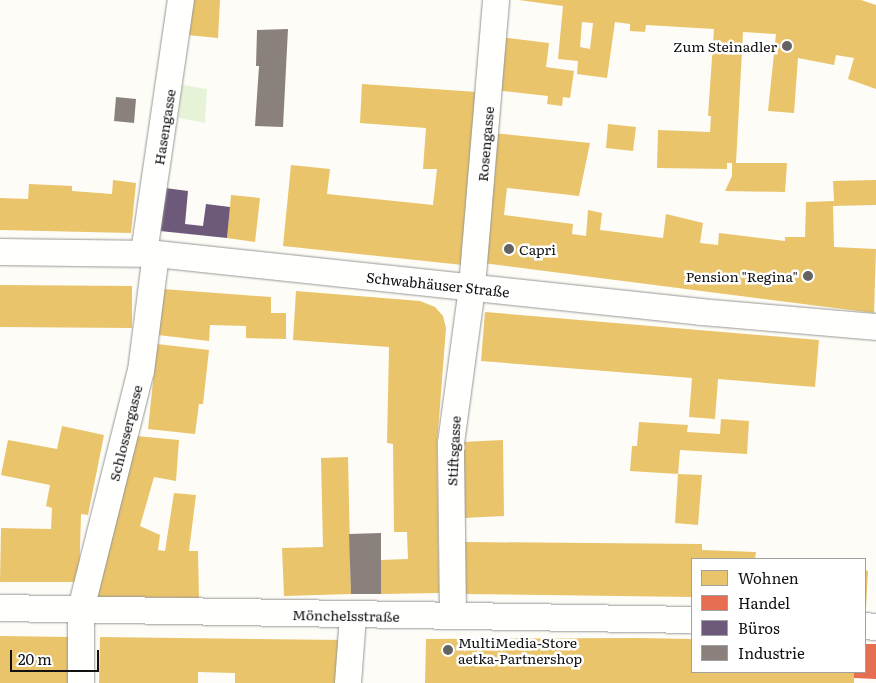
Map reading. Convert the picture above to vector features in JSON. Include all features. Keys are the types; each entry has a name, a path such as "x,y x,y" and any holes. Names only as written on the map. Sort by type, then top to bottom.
{"street":[{"name":"Hasengasse","path":"150,254 182,0"},
{"name":"Rosengasse","path":"472,287 496,0"},
{"name":"Schwabhäuser Straße","path":"0,252 150,254 876,327"},
{"name":"Schlossergasse","path":"81,683 81,609 141,371 150,254"},
{"name":"Stiftsgasse","path":"453,615 451,443 472,287"},
{"name":"Mönchelsstraße","path":"0,608 353,616 453,615 691,620"},
{"path":"348,683 353,616"}],"green space":[{"path":"182,85 207,89 205,123 179,118"}],"building: Wohnen":[{"path":"189,0 220,0 218,38 187,35"},
{"path":"519,0 861,0 876,5 876,89 848,79 854,58 836,55 834,65 798,58 794,113 768,111 776,34 743,32 736,163 787,163 785,192 725,191 732,176 732,163 727,163 727,169 657,168 658,130 710,132 711,116 708,116 714,29 646,25 645,32 630,31 630,24 615,22 607,78 577,74 578,61 558,59 563,6","holes":["582,22 593,23 590,49 580,47"]},
{"path":"500,37 549,43 546,67 574,71 570,98 563,97 562,106 547,104 548,96 494,90"},
{"path":"362,84 477,92 463,265 283,246 291,165 330,169 327,194 433,205 437,169 423,169 426,128 360,123"},
{"path":"608,124 636,127 633,151 606,148"},
{"path":"494,133 590,143 579,196 507,188 504,215 573,224 572,234 586,236 588,210 602,213 600,230 663,238 666,214 703,223 700,243 718,245 719,233 785,241 785,237 805,237 806,202 834,201 833,181 876,180 876,205 833,206 834,247 876,249 874,313 483,263"},
{"path":"113,180 136,183 131,233 0,230 0,198 28,199 29,184 72,186 72,191 112,194"},
{"path":"231,195 260,198 255,242 227,238"},
{"path":"0,285 132,286 132,328 0,327"},
{"path":"163,289 271,297 271,313 286,313 286,339 246,338 246,326 210,325 209,341 158,335"},
{"path":"296,291 420,301 435,307 443,316 446,328 437,444 439,593 381,594 381,560 408,559 407,532 394,532 393,444 387,443 389,347 293,340"},
{"path":"485,312 819,340 815,387 718,379 715,419 689,417 692,378 481,361"},
{"path":"157,344 209,350 203,404 199,404 195,434 148,429"},
{"path":"721,419 749,421 747,454 680,450 678,474 630,471 632,446 637,446 639,422 688,425 687,432 720,434"},
{"path":"62,426 104,435 88,515 81,514 79,582 0,582 1,528 51,529 52,508 46,506 50,485 1,475 8,440 57,449"},
{"path":"136,436 179,440 176,481 154,477 140,526 160,535 158,550 165,551 174,493 196,495 189,551 198,551 199,598 98,597 106,550"},
{"path":"503,440 504,516 464,518 462,442"},
{"path":"348,457 351,594 284,596 282,548 323,547 321,458"},
{"path":"678,474 702,475 698,525 675,523"},
{"path":"465,542 702,544 702,550 756,552 755,558 691,558 691,597 464,594"},
{"path":"866,570 868,571 866,608"},
{"path":"0,636 69,637 69,683 0,683"},
{"path":"100,637 345,640 342,683 235,683 235,673 198,672 198,683 99,683"},
{"path":"426,639 691,639 691,673 854,673 854,683 425,683"}],"building: Handel":[{"path":"866,644 876,644 876,679 854,678 854,673 866,673"}],"building: Büros":[{"path":"165,188 188,191 185,224 203,226 206,204 230,207 227,238 160,231"}],"building: Industrie":[{"path":"288,29 283,127 255,126 259,66 256,66 257,30"},
{"path":"116,97 136,99 134,123 114,121"},
{"path":"381,533 381,594 351,594 349,534"}],"place":[{"name":"Zum Steinadler","path":"787,46"},
{"name":"Capri","path":"509,249"},
{"name":"Pension \"Regina\"","path":"808,276"},
{"name":"MultiMedia-Store aetka-Partnershop","path":"448,650"}]}
